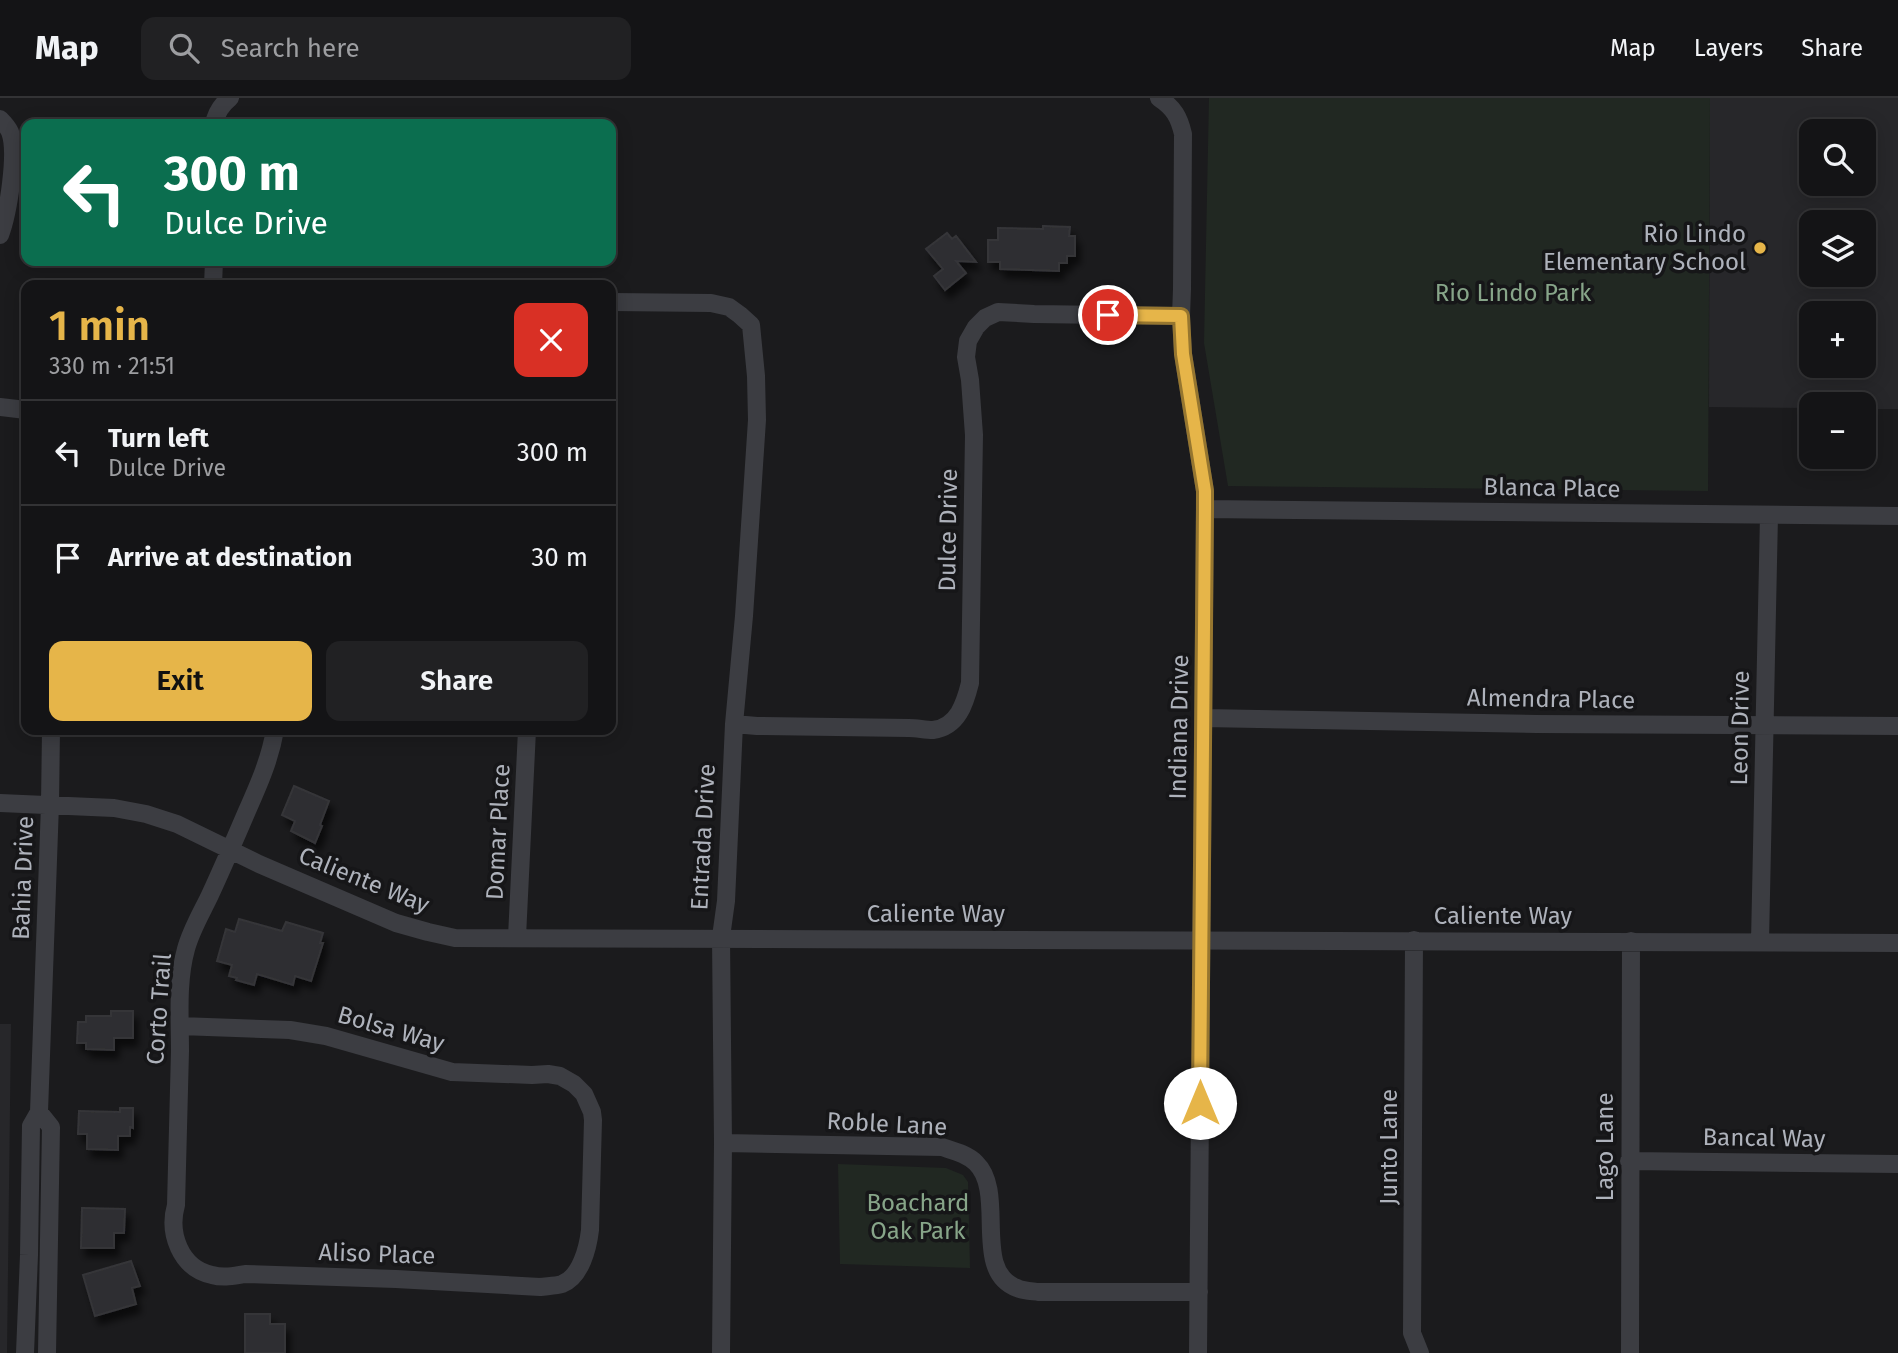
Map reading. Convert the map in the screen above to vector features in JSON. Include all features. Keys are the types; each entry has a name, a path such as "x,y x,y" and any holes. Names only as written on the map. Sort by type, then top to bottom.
{"street":[{"path":"215,119 222,104 230,98"},
{"name":"Indiana Drive","path":"1165,102 1180,120 1183,134 1183,354 1205,491 1198,1353"},
{"path":"0,235 10,194 13,142 10,131 3,122"},
{"name":"Entrada Drive","path":"616,302 711,303 729,307 751,325 757,420 734,724 722,937 721,1353"},
{"name":"Dulce Drive","path":"734,724 934,730 949,723 963,708 970,683 974,435 966,357 968,341 985,318 998,312 1181,316"},
{"path":"0,408 21,410"},
{"name":"Blanca Place","path":"1205,509 1898,516"},
{"name":"Leon Drive","path":"1760,942 1769,515"},
{"name":"Almendra Place","path":"1204,718 1898,726"},
{"name":"Bahia Drive","path":"25,1353 31,1126 39,1112 51,735"},
{"name":"Corto Trail","path":"189,1263 176,1242 173,1226 176,1205 181,971 186,947 231,851 268,762 274,735"},
{"name":"Domar Place","path":"517,937 527,735"},
{"name":"Caliente Way","path":"0,803 114,808 146,814 177,824 231,851 397,923 455,937 1898,943"},
{"name":"Junto Lane","path":"1414,940 1412,1333 1420,1353"},
{"name":"Lago Lane","path":"1630,1353 1631,941"},
{"name":"Bolsa Way","path":"180,1026 290,1030 326,1036 453,1072 548,1074 560,1076 574,1084 588,1101 593,1120 590,1230 582,1261 567,1281"},
{"name":"Bahia Drive","path":"39,1112 51,1127 47,1353"},
{"name":"Roble Lane","path":"723,1143 942,1147 968,1157 985,1173 989,1189 991,1251 1003,1278 1015,1288 1039,1292 1199,1292"},
{"name":"Bancal Way","path":"1629,1161 1898,1164"},
{"path":"29,1203 37,1214 39,1309 47,1316"},
{"name":"Aliso Place","path":"189,1263 211,1275 228,1277 245,1274 532,1287 562,1284 567,1281"}],"shaded area":[{"name":"Rio Lindo Elementary School","path":"1710,98 1898,98 1898,409 1876,409 1876,392 1799,392 1799,408 1709,407"},
{"path":"0,1024 11,1024 7,1353 0,1353"}],"green space":[{"name":"Rio Lindo Park","path":"1209,98 1710,98 1708,491 1228,486 1204,343"},
{"name":"Boachard Oak Park","path":"838,1164 946,1168 963,1175 968,1182 970,1268 840,1264"}],"building":[{"path":"1043,226 1070,227 1069,236 1075,236 1075,256 1067,256 1067,263 1059,263 1059,271 1000,269 1000,262 988,262 988,240 998,240 998,228 1043,229"},
{"path":"947,233 952,239 956,236 976,262 956,261 966,273 945,290 934,276 943,269 926,249"},
{"path":"294,786 329,801 315,843 291,831 295,821 282,815"},
{"path":"239,919 282,931 286,922 323,933 320,943 323,943 311,981 295,976 293,985 257,974 254,985 229,976 232,965 217,961 226,929 235,932"},
{"path":"111,1011 133,1011 133,1038 114,1038 114,1050 86,1049 86,1043 77,1043 78,1022 86,1022 86,1016 111,1016"},
{"path":"120,1108 133,1108 133,1128 130,1127 130,1136 118,1136 118,1150 87,1149 87,1134 78,1134 79,1111 120,1112"},
{"path":"82,1208 125,1209 124,1233 114,1233 114,1248 81,1248"},
{"path":"131,1261 140,1286 132,1288 136,1304 95,1316 83,1275"},
{"path":"245,1314 270,1314 270,1324 285,1324 285,1353 245,1353"}],"place":[{"name":"Rio Lindo Elementary School","path":"1760,248"}],"route":[{"path":"1108,315 1181,316 1183,354 1205,491 1200,1103"}]}
